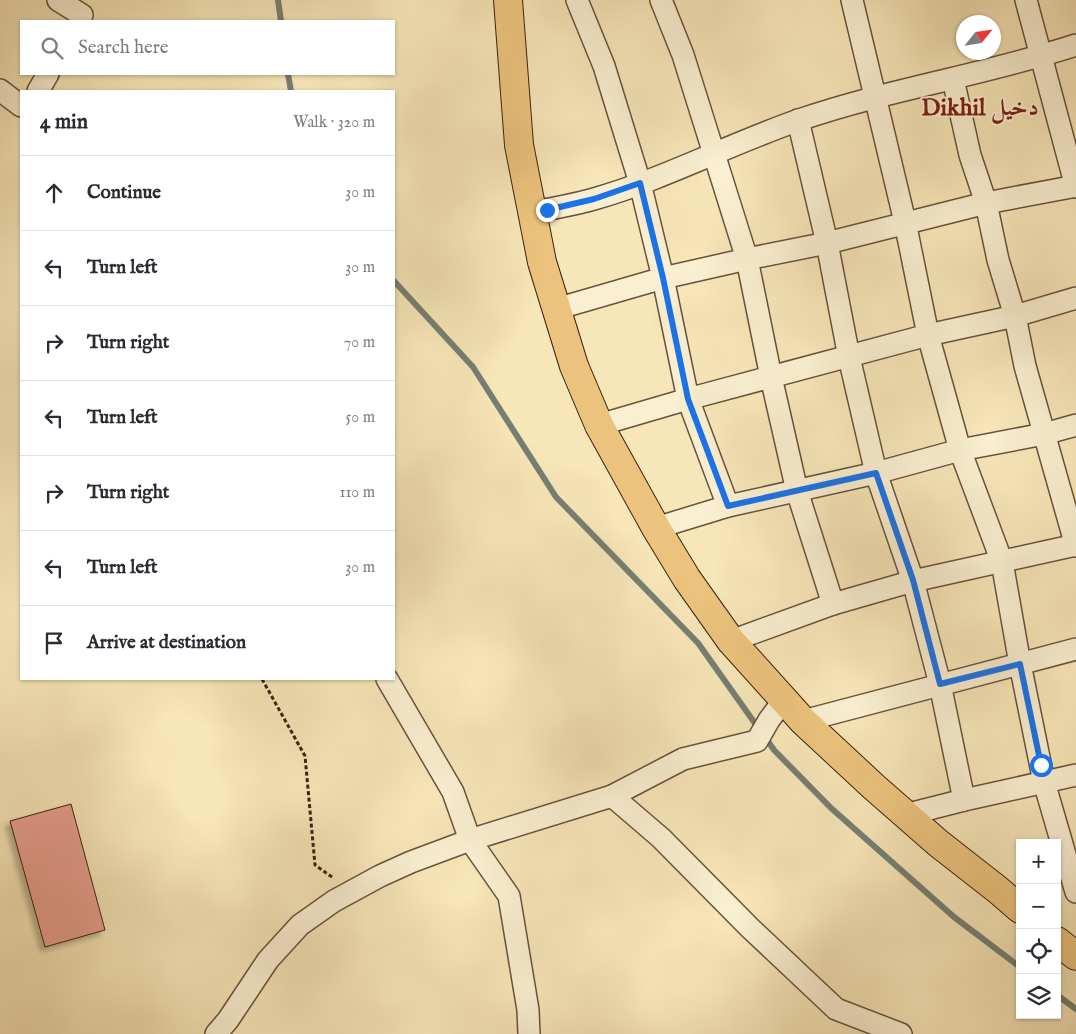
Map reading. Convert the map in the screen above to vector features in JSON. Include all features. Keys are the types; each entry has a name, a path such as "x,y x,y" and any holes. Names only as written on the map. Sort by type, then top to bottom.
{"highway":[{"path":"508,0 518,145 542,262 574,366 600,425 656,528 687,579 731,641 803,721 905,815 1016,906"},
{"path":"1061,944 1076,956"}],"street":[{"path":"58,0 84,12"},
{"path":"578,0 604,66 640,183 663,278 688,399 728,506"},
{"path":"660,0 683,55 747,259 797,491 833,604"},
{"path":"852,0 905,222 928,335 960,450 1002,562 1044,782 1076,892"},
{"path":"556,308 663,278 827,243 986,203 1076,186 1026,0"},
{"path":"531,213 594,199 640,183 798,120 875,97 953,79 1076,45"},
{"path":"39,90 47,75"},
{"path":"731,641 833,604 913,580 1076,546 1025,366 1014,316 998,260 986,203 970,155 953,79"},
{"path":"0,90 20,105"},
{"path":"798,120 827,243 849,357 876,473 913,580 940,684 964,800"},
{"path":"600,425 688,399 928,335 1014,316 1076,298"},
{"path":"656,528 728,506 876,473 960,450 1044,434 1076,425"},
{"path":"803,721 1076,648"},
{"path":"388,680 453,792 470,840 509,896 528,1010 529,1034"},
{"path":"216,1034 228,1020 268,960 300,925 334,901 380,876 411,862 470,840 612,796 683,759 757,741 769,720 784,700"},
{"path":"905,815 1076,775"},
{"path":"612,796 661,838 749,928 836,1009 901,1034"}],"path":[{"path":"263,680 305,756 315,865 352,891"}],"building":[{"path":"71,804 105,930 45,947 10,821"}],"waterway":[{"path":"278,0 281,20"},
{"path":"288,75 291,90"},
{"path":"395,282 473,367 556,497 698,643 759,729"},
{"path":"765,737 774,750 831,808 954,917 1016,964"},
{"path":"1061,998 1076,1009"}],"district":[{"name":"Dikhil دخيل","path":"980,108"}],"route":[{"path":"547,210 594,199 640,183 663,278 688,399 728,506 876,473 913,580 940,684 1020,664 1041,765"}]}
